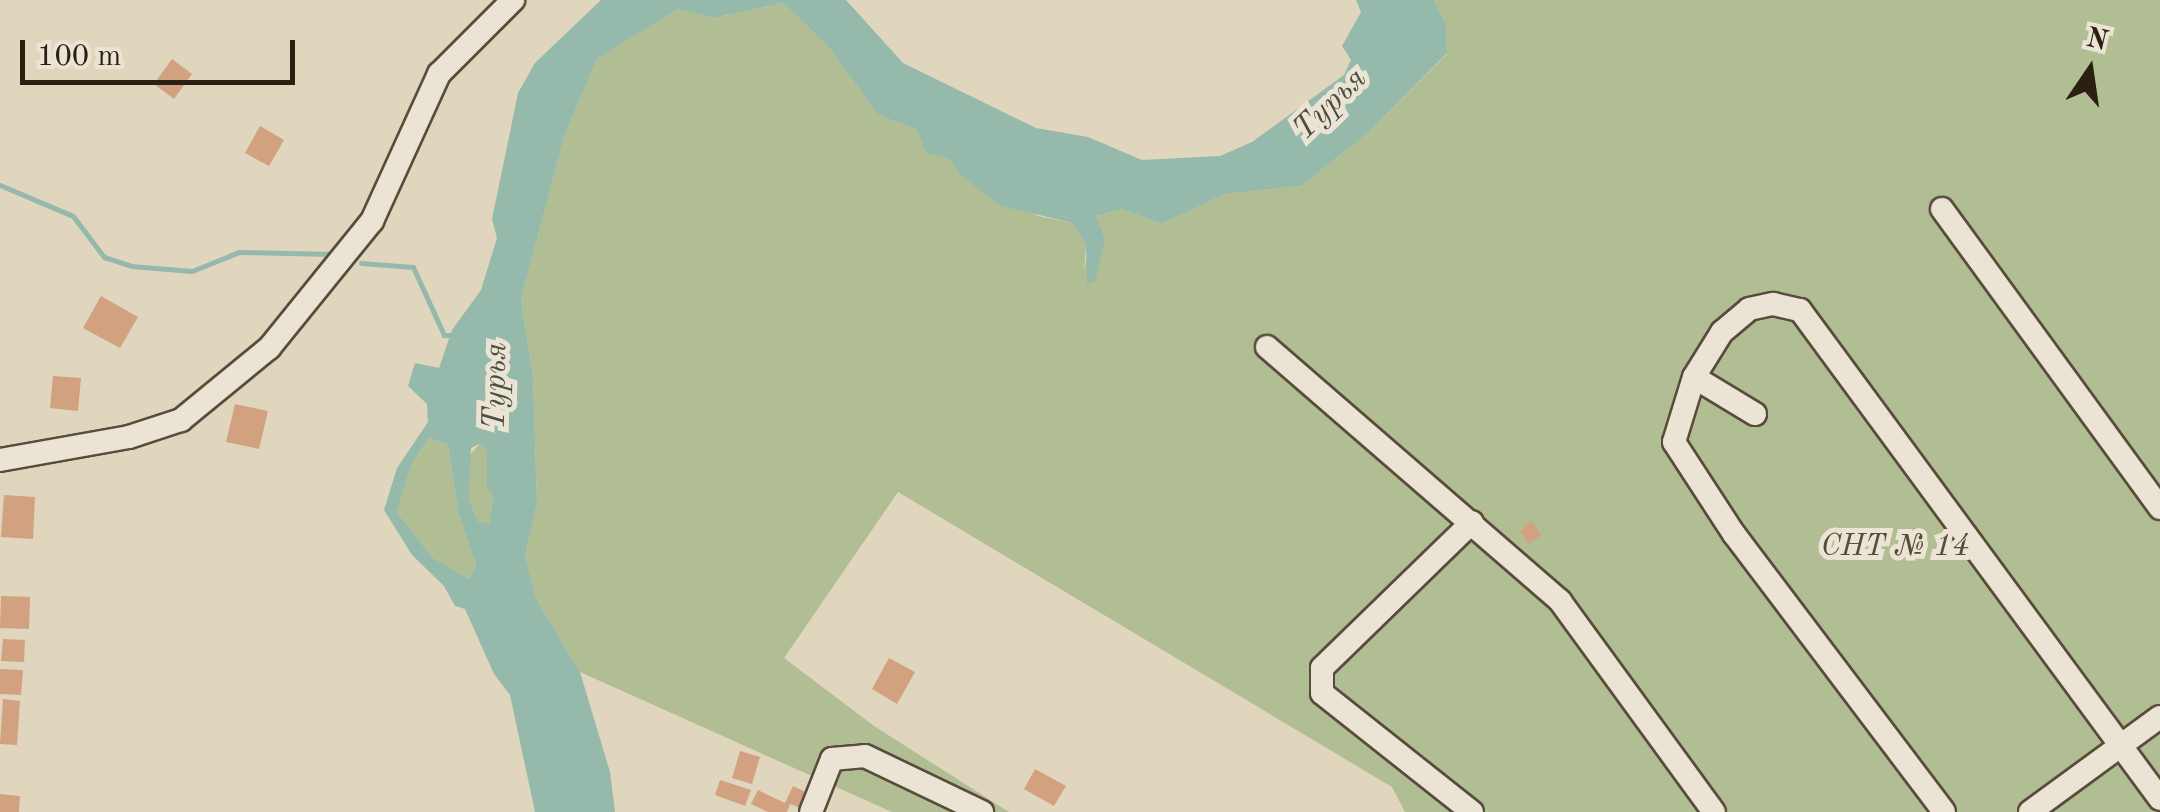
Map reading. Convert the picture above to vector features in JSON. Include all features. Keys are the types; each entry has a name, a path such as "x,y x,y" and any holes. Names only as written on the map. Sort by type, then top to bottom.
{"street":[{"path":"0,460 129,437 181,420 269,348 372,221 440,74 513,0"},
{"path":"1942,208 2160,508"},
{"path":"1944,812 1746,550 1674,442 1694,378 1722,332 1749,309 1773,304 1800,310 2160,799"},
{"path":"1268,348 1560,601 1714,812"},
{"path":"1694,378 1755,414"},
{"path":"1472,522 1322,668 1322,693 1472,812"},
{"path":"2030,812 2160,716"},
{"path":"811,812 832,759 865,756 982,812"}],"green space":[{"name":"СНТ № 14","path":"1434,0 2160,0 2160,812 1405,812 1392,787 898,492 784,658 874,726 1009,812 892,812 580,672 536,598 525,556 537,504 533,377 521,299 565,134 597,59 678,9 715,18 783,3 828,46 878,115 916,129 926,153 951,159 959,174 1038,216 1073,223 1086,246 1084,270 1096,216 1121,209 1162,224 1225,194 1301,186 1368,133 1447,54 1446,24"},
{"path":"429,438 448,445 458,512 476,565 469,579 432,557 397,512 412,463"},
{"path":"479,444 487,451 487,488 493,496 489,524 478,521 469,500 470,455"}],"water":[{"name":"Турья","path":"601,0 846,0 903,63 1036,128 1088,137 1142,160 1220,156 1252,142 1344,75 1351,60 1342,46 1361,12 1356,0 1434,0 1446,24 1447,53 1368,133 1301,186 1225,194 1162,224 1121,209 1096,216 1105,240 1095,282 1087,284 1086,246 1073,223 1001,206 959,174 950,159 926,153 916,129 878,115 828,46 783,3 714,18 678,9 597,59 565,134 521,299 533,377 537,504 525,556 536,598 580,672 610,772 615,812 535,812 510,695 494,674 465,609 455,606 444,586 412,555 384,510 397,468 428,422 427,404 408,386 415,363 439,368 452,330 481,290 497,238 492,219 518,93 535,63","holes":["429,438 448,445 458,512 476,565 469,579 432,557 397,512 412,463","479,444 487,451 487,488 493,496 489,524 478,521 469,500 471,448"]}],"building":[{"path":"172,59 192,74 174,99 154,84"},
{"path":"260,126 284,140 269,166 245,153"},
{"path":"101,296 138,317 120,348 83,328"},
{"path":"53,376 81,378 78,411 50,408"},
{"path":"235,404 268,411 259,449 226,442"},
{"path":"4,495 35,497 33,539 1,537"},
{"path":"1532,521 1541,535 1529,544 1520,531"},
{"path":"1,596 30,597 29,629 0,628"},
{"path":"3,639 25,640 24,662 1,661"},
{"path":"889,658 915,672 897,704 872,689"},
{"path":"0,669 23,670 21,695 0,694"},
{"path":"3,699 20,701 17,745 0,744"},
{"path":"740,751 760,757 752,784 732,778"},
{"path":"1035,769 1066,786 1054,806 1024,789"},
{"path":"720,780 751,790 745,806 715,795"},
{"path":"793,786 812,795 805,810 790,804 787,812 768,812 751,804 758,790 785,803"},
{"path":"0,794 20,796 19,812 0,812"}],"waterway":[{"path":"0,185 73,216 104,257 131,266 192,271 239,252 334,254"},
{"path":"361,263 413,267 444,335 453,335"}]}
